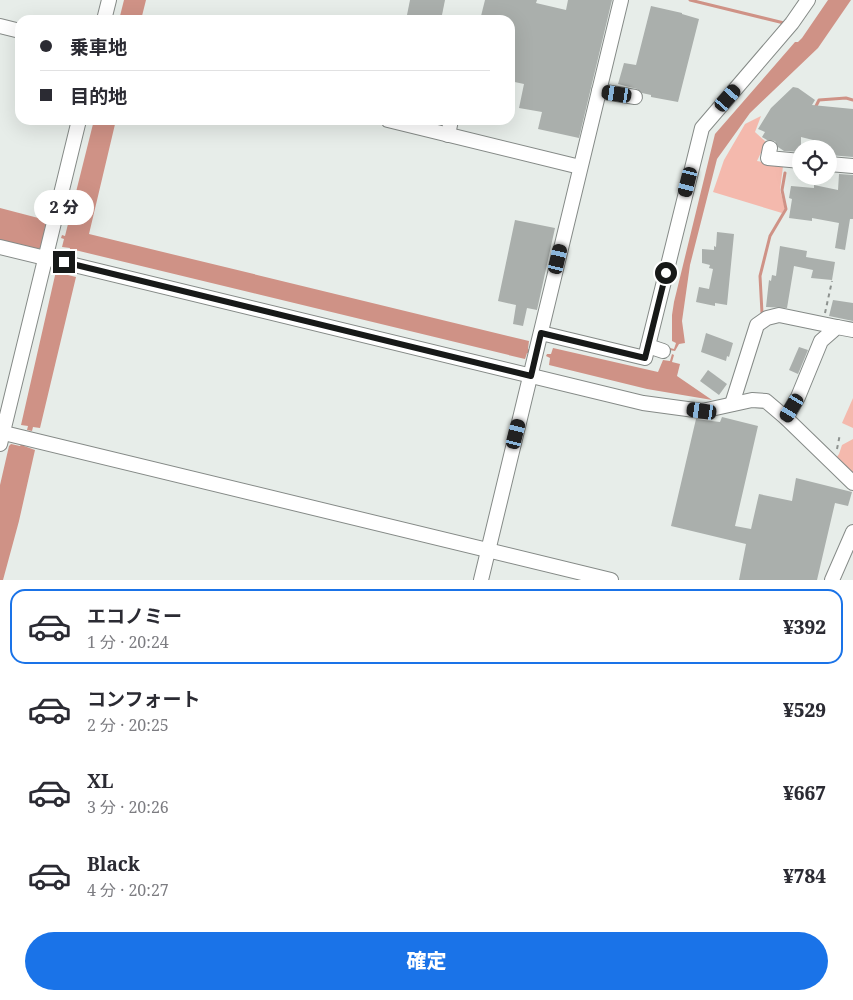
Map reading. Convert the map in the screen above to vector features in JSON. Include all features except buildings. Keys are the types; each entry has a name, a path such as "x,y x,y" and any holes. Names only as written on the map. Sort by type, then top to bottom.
{"street":[{"path":"105,15 109,0"},
{"path":"480,580 621,0"},
{"path":"541,333 645,358 702,128 792,22 808,0"},
{"path":"0,26 15,29"},
{"path":"599,91 635,97"},
{"path":"78,125 3,436 39,442 611,580"},
{"path":"409,125 580,167"},
{"path":"448,134 450,125"},
{"path":"770,148 768,158 792,160"},
{"path":"837,165 853,166"},
{"path":"0,247 643,403 702,411 752,400 766,401 853,483"},
{"path":"732,404 757,325 767,318 780,315 853,330"},
{"path":"786,418 798,398 821,341 837,327"},
{"path":"648,346 663,351"},
{"path":"832,580 853,532"}],"path":[{"path":"822,324 832,281"},
{"path":"832,462 836,456 840,434"}],"shaded area":[{"path":"124,0 146,0 142,15 120,15"},
{"path":"828,0 851,0 818,48 750,113 717,159 690,265 682,321 685,343 679,344 675,351 669,350 670,348 674,349 676,343 672,341 674,302 715,134 795,42 802,38"},
{"path":"761,116 755,132 766,142 757,161 783,166 780,190 785,208 782,213 713,192 724,160 745,124"},
{"path":"93,125 115,125 89,234 529,341 528,349 530,353 527,353 525,359 75,250 74,254 69,253 70,248 62,247 64,239 61,238 62,235 65,236"},
{"path":"0,208 46,220 42,247 38,249 0,240"},
{"path":"65,269 69,270 68,275 76,277 40,428 33,427 32,431 27,430 28,426 21,425 56,271 64,273"},
{"path":"553,348 658,372 663,360 670,361 672,354 674,355 672,362 680,364 677,376 712,400 647,389 549,365 550,358 546,356 551,354"},
{"path":"853,398 853,428 842,423"},
{"path":"853,439 853,480 834,461 842,445"},
{"path":"22,443 24,446 35,450 19,521 3,580 0,580 0,485 9,446 11,444 20,446"}],"waterway":[{"path":"690,0 784,23"},
{"path":"815,108 819,100 846,98 853,100"},
{"path":"762,313 760,276 770,236 786,209 782,190 785,173"}],"route":[{"path":"64,262 531,376 541,333 645,358 666,273"}]}
